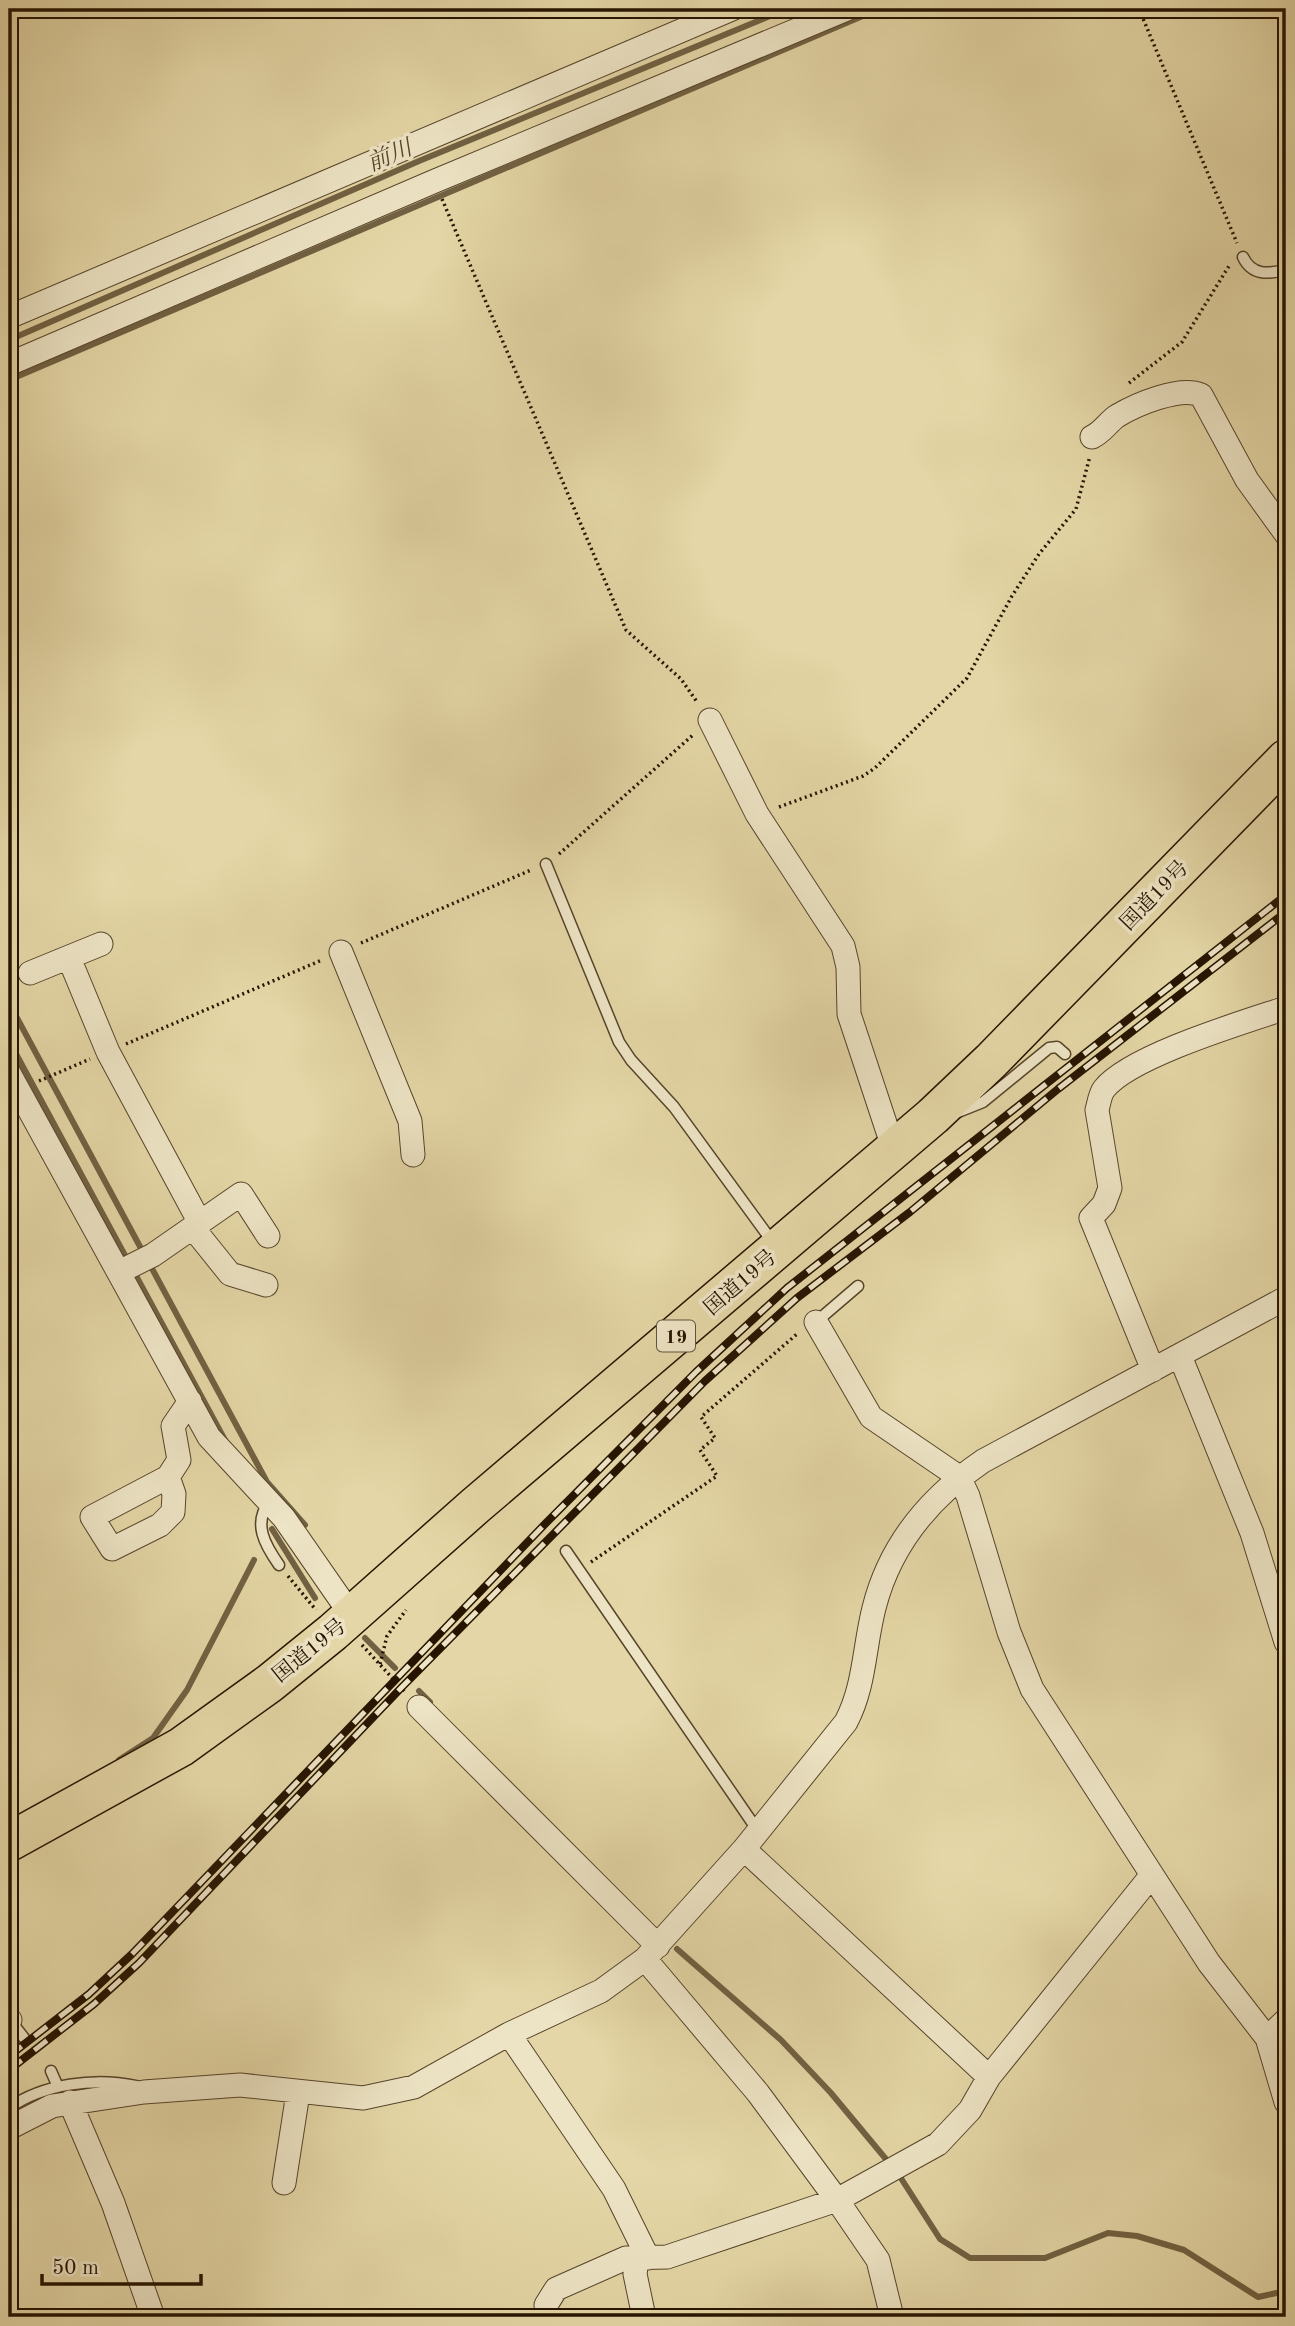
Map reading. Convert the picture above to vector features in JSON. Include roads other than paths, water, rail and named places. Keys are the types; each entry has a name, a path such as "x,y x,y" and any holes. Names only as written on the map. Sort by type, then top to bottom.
{"highway":[{"name":"国道19号","path":"10,1837 181,1747 270,1683 342,1623 475,1506 933,1116 991,1061 1286,759"}],"street":[{"path":"9,317 732,9"},
{"path":"9,364 435,181 847,9"},
{"path":"1091,437 1102,432 1118,416 1180,391 1201,395 1247,480 1286,534"},
{"path":"710,720 757,814 811,893 846,954 849,1014 889,1135 897,1146"},
{"path":"30,973 101,944"},
{"path":"341,952 410,1121 412,1155"},
{"path":"69,958 108,1052 197,1226 230,1274 266,1284"},
{"path":"1153,1370 1091,1219 1104,1204 1111,1188 1097,1110 1103,1090 1125,1073 1157,1056 1286,1008"},
{"path":"12,1085 209,1437 292,1528 342,1623"},
{"path":"119,1272 153,1255 241,1194 268,1236"},
{"path":"9,2128 64,2094 240,2085 363,2098 391,2095 414,2087 509,2034 601,1991 652,1953 744,1849 846,1722 855,1705 874,1608 885,1577 921,1513 959,1477 983,1461 1286,1298"},
{"path":"816,1322 871,1417 882,1428 959,1477 1009,1632 1032,1689 1151,1877 1209,1963 1267,2038 1286,2102"},
{"path":"1180,1356 1217,1440 1252,1534 1286,1642"},
{"path":"168,1477 179,1460 173,1426 190,1402"},
{"path":"425,1719 652,1953 878,2260 892,2317"},
{"path":"744,1849 989,2077"},
{"path":"548,2317 546,2305 556,2289 626,2258 643,2259 685,2251 836,2200 937,2144 970,2110 989,2077 1151,1877"},
{"path":"1267,2038 1286,2020"},
{"path":"509,2034 614,2189 643,2259"},
{"path":"284,2183 298,2093"},
{"path":"64,2094 113,2203 153,2317"},
{"path":"643,2259 635,2274 644,2317"}],"lane":[{"path":"1243,257 1248,267 1257,272 1269,274 1286,270"},
{"path":"546,863 619,1042 631,1060 674,1107 777,1250"},
{"path":"933,1116 963,1112 983,1102 1049,1048 1056,1047 1065,1054"},
{"path":"1097,1076 1144,1054 1157,1056"},
{"path":"816,1322 858,1286"},
{"path":"270,1501 261,1518 260,1530 279,1565"},
{"path":"566,1551 758,1830"},
{"path":"9,2108 20,2100 64,2094 51,2071"}],"waterway":[{"name":"前川","path":"9,340 419,161 787,9"},
{"path":"9,380 879,9"},
{"path":"9,1003 144,1254"},
{"path":"9,1041 226,1442"},
{"path":"149,1263 267,1482 305,1525"},
{"path":"272,1529 315,1598"},
{"path":"119,1760 153,1738 187,1690 254,1560"},
{"path":"365,1638 395,1668"},
{"path":"419,1691 430,1702"},
{"path":"677,1949 781,2040 831,2093 890,2164"},
{"path":"897,2172 940,2239 970,2258 1045,2258 1108,2233 1137,2236 1184,2250 1258,2297 1286,2291"}],"railway":[{"path":"9,2056 89,1994 132,1954 546,1523 696,1372 787,1288 1286,895"},
{"path":"9,2070 94,2004 139,1963 401,1688 705,1381 797,1298 910,1212 1058,1089 1286,912"}]}
